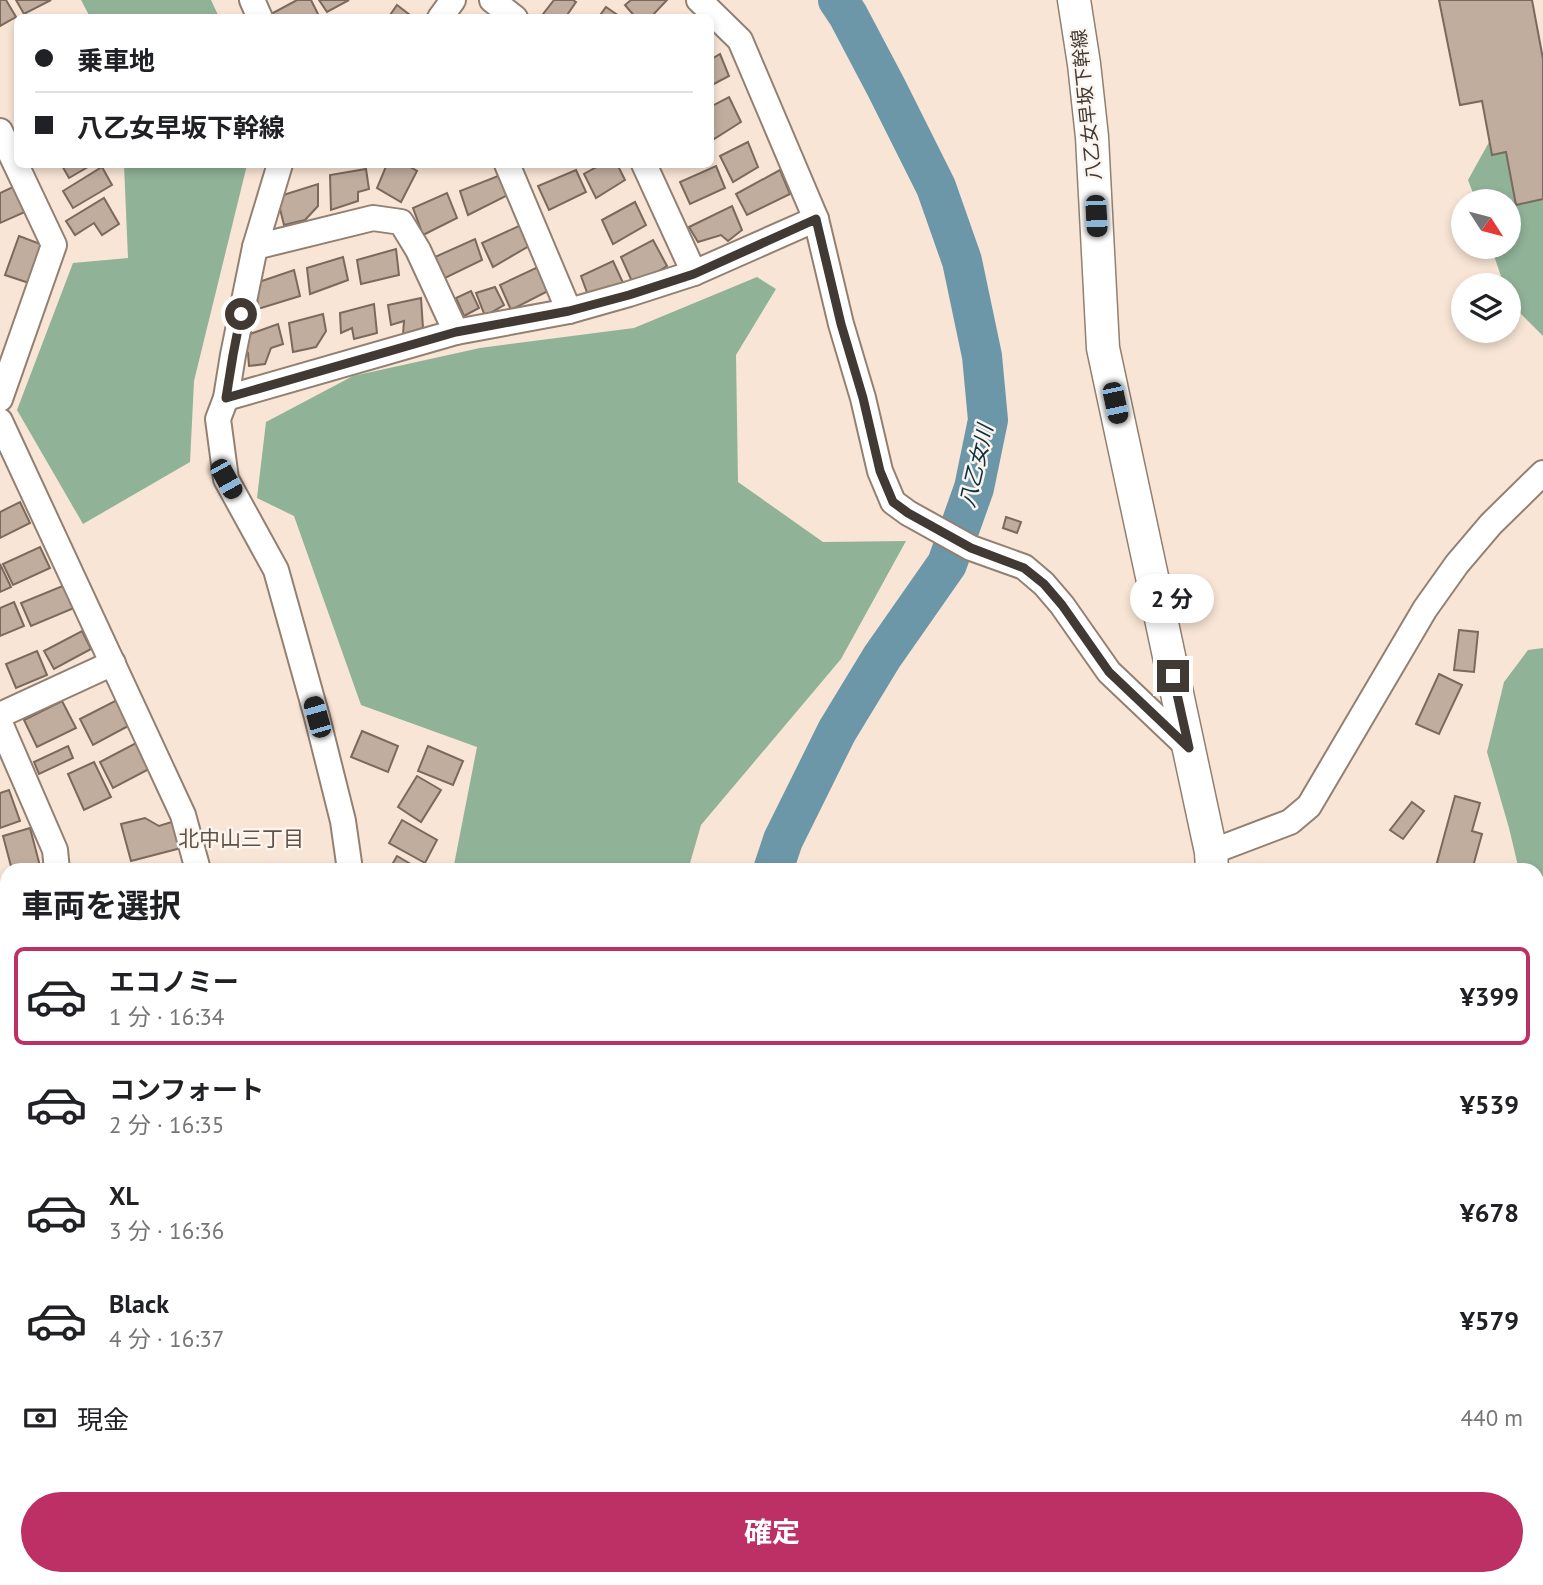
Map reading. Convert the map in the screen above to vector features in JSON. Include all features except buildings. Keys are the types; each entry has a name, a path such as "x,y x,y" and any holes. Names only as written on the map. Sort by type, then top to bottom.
{"street":[{"path":"492,0 510,14"},
{"path":"699,0 713,14"},
{"name":"八乙女早坂下幹線","path":"1074,0 1092,137 1103,348 1212,861"},
{"path":"714,15 740,40 816,219 880,471 893,502 971,548 1024,568 1044,584 1109,672 1189,748"},
{"path":"0,131 14,161"},
{"path":"0,399 54,245 18,168"},
{"path":"279,168 254,247 226,398 218,419 226,479 276,570 337,795 349,863"},
{"path":"509,168 569,311"},
{"path":"646,168 694,274"},
{"path":"254,247 373,218 401,222 418,250 456,332"},
{"path":"226,398 456,332 569,311 694,274 816,219"},
{"path":"0,421 183,815 196,863"},
{"path":"1212,861 1290,822 1309,806 1425,609 1491,524 1543,472"},
{"path":"0,715 113,663"},
{"path":"0,723 55,850 56,863"}],"green space":[{"path":"81,0 211,0 218,14 88,14"},
{"path":"1543,73 1543,336 1521,314 1521,273 1500,273 1495,259 1521,259 1521,189 1471,189 1468,180 1503,117"},
{"path":"124,168 246,168 194,381 190,462 83,524 17,410 73,263 128,258"},
{"path":"757,277 776,289 736,355 738,482 823,542 906,541 841,659 701,825 690,863 454,863 477,747 361,705 294,516 257,498 266,422 353,376 480,348 634,328"},
{"path":"1543,648 1543,863 1517,863 1487,752 1504,682 1528,650"}],"waterway":[{"name":"八乙女川","path":"775,863 783,840 837,731 882,657 947,564 974,488 988,420 982,356 962,261 936,187 886,87 838,0"}],"district":[{"name":"北中山三丁目","path":"241,838"}],"route":[{"path":"241,314 226,398 456,332 569,311 629,295 694,274 816,219 880,471 893,502 971,548 1024,568 1044,584 1109,672 1189,748 1173,676"}]}
